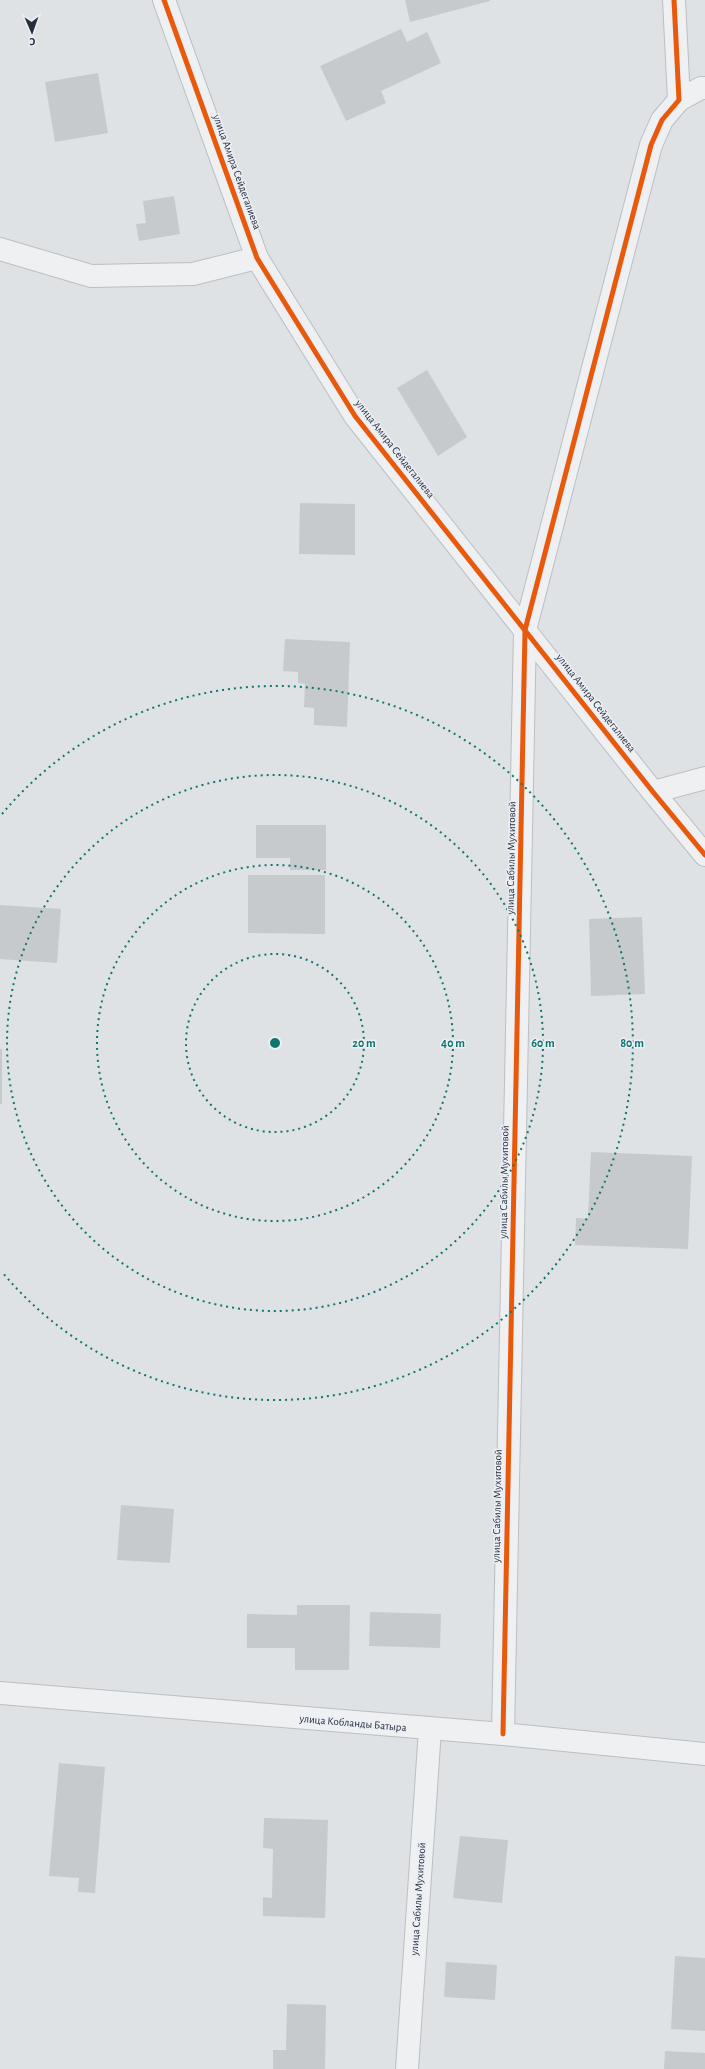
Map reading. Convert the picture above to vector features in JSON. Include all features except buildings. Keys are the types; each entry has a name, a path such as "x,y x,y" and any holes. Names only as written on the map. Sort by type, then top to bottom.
{"street":[{"name":"улица Амира Сейдегалиева","path":"164,0 257,258 355,416 653,792 705,855"},
{"path":"674,0 679,100 701,88 705,88"},
{"name":"улица Сабилы Мухитовой","path":"503,1734 525,630 651,145 662,120 679,100"},
{"path":"0,249 91,276 193,274 257,258"},
{"path":"653,792 705,778"},
{"name":"улица Кобланды Батыра","path":"0,1693 503,1734 705,1754"},
{"name":"улица Сабилы Мухитовой","path":"407,2069 430,1729"}],"cycle path":[{"path":"164,0 257,258 355,416 653,792 705,855"},
{"path":"503,1734 525,630 651,145 662,120 679,100 674,0"}]}
